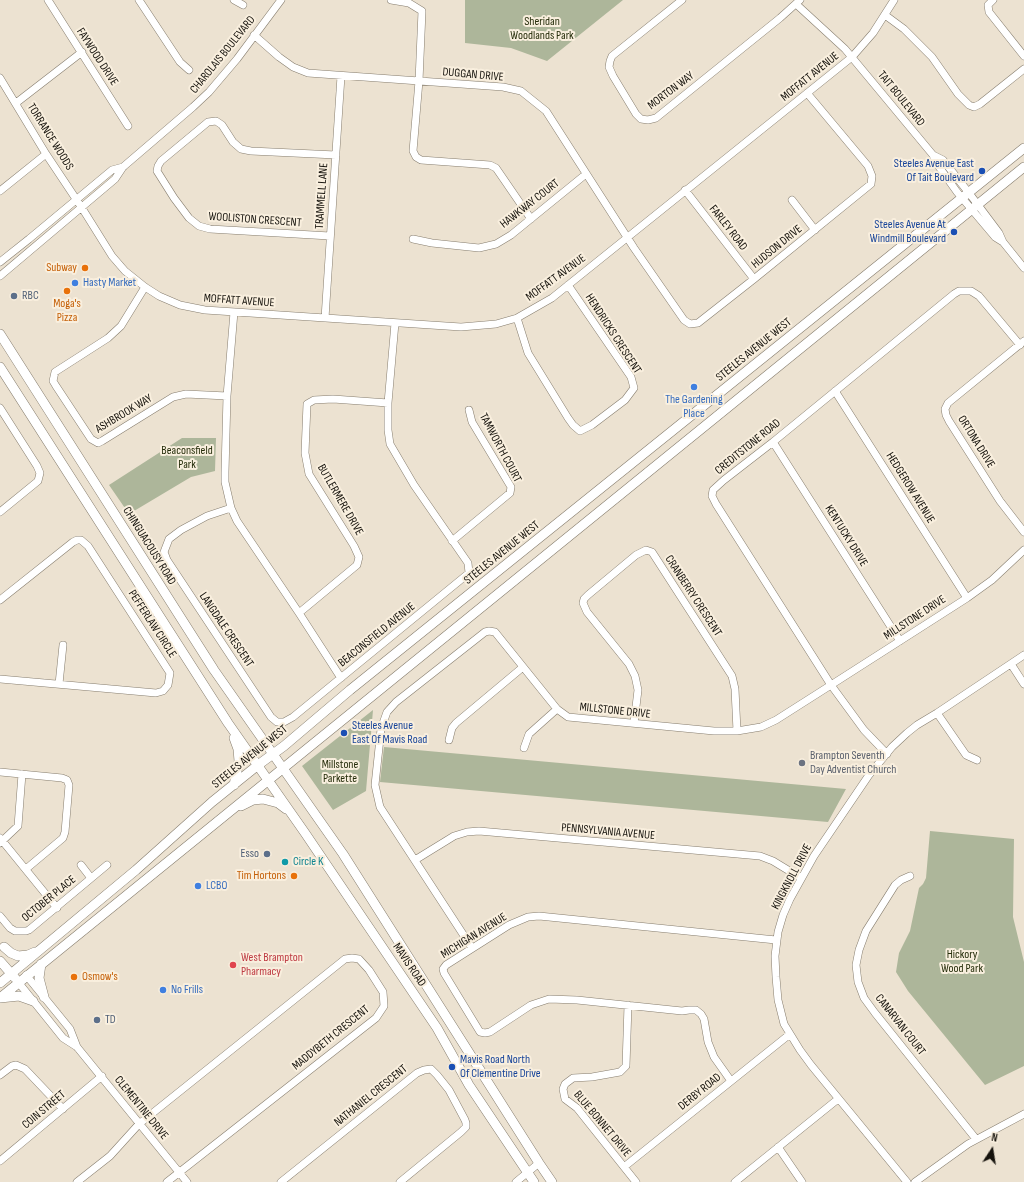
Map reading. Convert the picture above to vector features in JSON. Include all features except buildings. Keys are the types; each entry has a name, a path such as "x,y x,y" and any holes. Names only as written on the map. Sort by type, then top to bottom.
{"main road":[{"name":"STEELES AVENUE WEST","path":"0,983 258,765 1024,148"},
{"path":"0,998 1024,167"},
{"name":"CHINGUACOUSY ROAD","path":"0,334 210,663 282,768"},
{"path":"0,367 228,723 258,765"},
{"path":"228,723 238,750 239,766 234,785"},
{"name":"MAVIS ROAD","path":"258,765 437,1028 469,1085 534,1182"},
{"name":"MAVIS ROAD","path":"282,768 343,854 552,1182"},
{"path":"228,812 253,800 263,799 278,803 292,813"},
{"path":"2,945 11,953 21,956 28,955 42,948"},
{"path":"2,945 20,966 26,976"},
{"path":"0,961 18,982"},
{"path":"41,964 39,978 44,997"},
{"path":"0,998 19,996 33,1001"},
{"path":"437,1028 449,1021"}],"street":[{"name":"FAYWOOD DRIVE","path":"48,0 128,126"},
{"path":"139,0 180,62 189,70"},
{"path":"234,0 243,5"},
{"name":"CHAROLAIS BOULEVARD","path":"0,276 115,180 123,167 209,92 281,0"},
{"path":"391,0 409,4 422,11 419,82 413,151 416,157 421,160 490,165 496,168 530,219"},
{"name":"MORTON WAY","path":"682,0 612,56 610,61 609,67 636,114 641,119 648,120 656,118 798,2"},
{"name":"MOFFATT AVENUE","path":"82,208 112,256 126,271 145,287 159,296 180,305 205,310 461,327 496,324 517,318 552,298 852,57 873,33 894,0"},
{"path":"994,0 988,5 989,12 1024,56"},
{"name":"TAIT BOULEVARD","path":"798,2 852,57 933,155 937,164 965,195"},
{"path":"885,15 904,29 932,58 958,94 969,105 974,107 980,104 1024,69"},
{"name":"DUGGAN DRIVE","path":"254,35 293,67 308,73 503,87 521,92 546,111 628,237"},
{"path":"16,103 82,52"},
{"name":"TRAMMELL LANE","path":"325,318 341,76"},
{"name":"TORRANCE WOODS","path":"0,78 46,154 82,208"},
{"name":"HUDSON DRIVE","path":"628,237 684,320 690,324 698,323 815,230 871,184 872,176 868,166 807,93"},
{"name":"WOOLISTON CRESCENT","path":"330,236 210,229 199,226 189,218 157,171 161,161 208,122 216,120 222,125 233,142 241,149 251,151 336,155"},
{"path":"0,191 46,154"},
{"name":"TAIT BOULEVARD","path":"933,155 943,160 965,195"},
{"name":"CHAROLAIS BOULEVARD","path":"0,262 112,170 123,167"},
{"name":"HAWKWAY COURT","path":"413,239 432,243 479,248 496,244 511,235 586,174"},
{"name":"FARLEY ROAD","path":"685,190 754,279"},
{"path":"965,195 995,237 1003,242 1024,268"},
{"path":"792,200 815,230"},
{"name":"HENDRICKS CRESCENT","path":"517,318 528,353 568,418 580,431 592,425 624,400 634,388 631,377 568,285"},
{"name":"ASHBROOK WAY","path":"145,287 120,326 108,338 55,372 53,381 88,436 98,443 173,396 180,394 227,396"},
{"name":"CREDITSTONE ROAD","path":"887,754 852,717 712,496 713,490 959,291 971,291 979,296 1022,343"},
{"name":"BEACONSFIELD AVENUE","path":"234,312 227,396 225,482 231,508 237,521 341,678 469,573 468,562 414,485 390,444 388,430 388,403 395,323"},
{"name":"ORTONA DRIVE","path":"1022,343 948,403 946,415 1000,501 1024,532"},
{"name":"HEDGEROW AVENUE","path":"835,390 967,598"},
{"name":"BUTLERMERE DRIVE","path":"299,613 357,564 358,557 354,546 309,474 305,453 307,404 314,400 333,399 388,403"},
{"path":"0,512 38,481 40,473 1,410"},
{"name":"TAMWORTH COURT","path":"452,541 510,494 511,487 472,422 469,410"},
{"name":"KENTUCKY DRIVE","path":"773,442 900,641"},
{"name":"LANGDALE CRESCENT","path":"231,508 207,516 181,530 169,539 164,552 167,560 271,717 277,722 284,722 293,718 341,678"},
{"name":"PEFFERLAW CIRCLE","path":"0,600 73,542 81,540 88,546 170,673 170,680 168,685 163,690 156,693 0,679"},
{"name":"CRANBERRY CRESCENT","path":"634,724 638,690 635,676 629,664 587,612 583,603 588,594 630,560 642,551 646,550 652,552 732,676 735,689 736,731"},
{"name":"MILLSTONE DRIVE","path":"472,948 380,807 375,785 381,729 387,712 396,702 485,632 495,632 557,709 568,717 714,731 736,731 761,727 776,720 967,598 997,575 1024,550"},
{"path":"59,684 63,645"},
{"name":"KINGKNOLL DRIVE","path":"906,1182 811,1065 784,1024 778,1000 775,956 776,940 783,915 801,878 814,856 869,775 887,754 917,725 1024,655"},
{"path":"1011,664 1024,684"},
{"path":"449,740 452,728 459,720 523,667"},
{"path":"524,748 529,734 557,709"},
{"path":"937,713 966,755 977,760"},
{"path":"0,772 62,778 67,780 69,788 65,832 63,838 26,869"},
{"path":"22,774 18,826 1,841 26,869 57,908"},
{"name":"PENNSYLVANIA AVENUE","path":"415,860 454,836 467,832 479,831 760,856 773,861 801,878"},
{"name":"OCTOBER PLACE","path":"0,916 10,928 15,931 29,930 107,865"},
{"name":"OCTOBER PLACE","path":"81,866 91,878"},
{"name":"CANARVAN COURT","path":"910,876 901,880 895,885 866,931 859,950 856,965 858,982 864,998 875,1013 916,1062 976,1139"},
{"name":"MICHIGAN AVENUE","path":"731,1081 712,1052 704,1019 696,1010 682,1011 549,999 531,1005 490,1032 480,1032 443,969 446,964 509,925 528,917 539,916 776,940"},
{"name":"MADDYBETH CRESCENT","path":"140,1124 345,959 352,958 359,960 369,970 383,992 385,1002 376,1018 179,1172"},
{"name":"CLEMENTINE DRIVE","path":"26,976 70,1029 77,1047"},
{"name":"CLEMENTINE DRIVE","path":"18,982 63,1038 77,1047 102,1076 187,1182"},
{"name":"BLUE BONNET DRIVE","path":"628,1005 626,1066 620,1072 592,1077 573,1078 565,1084 563,1089 565,1099 576,1108 636,1182"},
{"name":"DERBY ROAD","path":"624,1167 790,1034"},
{"path":"0,1074 12,1066 26,1069 63,1109"},
{"name":"NATHANIEL CRESCENT","path":"281,1182 417,1073 424,1070 431,1070 449,1090 465,1120 466,1127 400,1182"},
{"name":"COIN STREET","path":"0,1161 102,1076"},
{"path":"735,1182 838,1099"},
{"path":"915,1182 976,1139 1024,1114"},
{"path":"77,1182 110,1156 140,1124"},
{"path":"778,1147 802,1182"},
{"path":"516,1182 539,1163"},
{"path":"167,1182 179,1172"}],"green space":[{"name":"Sheridan Woodlands Park","path":"465,0 623,0 547,61 511,48 465,43"},
{"name":"Beaconsfield Park","path":"182,438 216,438 215,471 191,477 129,514 109,485"},
{"name":"Millstone Parkette","path":"373,710 366,791 333,810 302,766"},
{"path":"384,747 846,789 828,822 380,782"},
{"name":"Hickory Wood Park","path":"930,831 1014,839 1013,917 1024,962 1024,1066 985,1085 908,991 896,972 899,953 910,931 919,888 926,878"}],"place":[{"name":"Steeles Avenue East Of Tait Boulevard","path":"982,171"},
{"name":"Steeles Avenue At Windmill Boulevard","path":"954,232"},
{"name":"Subway","path":"85,268"},
{"name":"Hasty Market","path":"75,283"},
{"name":"Moga's Pizza","path":"67,291"},
{"name":"RBC","path":"14,296"},
{"name":"The Gardening Place","path":"694,387"},
{"name":"Steeles Avenue East Of Mavis Road","path":"344,733"},
{"name":"Brampton Seventh Day Adventist Church","path":"802,763"},
{"name":"Esso","path":"267,854"},
{"name":"Circle K","path":"285,862"},
{"name":"Tim Hortons","path":"294,876"},
{"name":"LCBO","path":"198,886"},
{"name":"West Brampton Pharmacy","path":"233,965"},
{"name":"Osmow's","path":"74,977"},
{"name":"No Frills","path":"163,990"},
{"name":"TD","path":"97,1020"},
{"name":"Mavis Road North Of Clementine Drive","path":"452,1067"}]}
